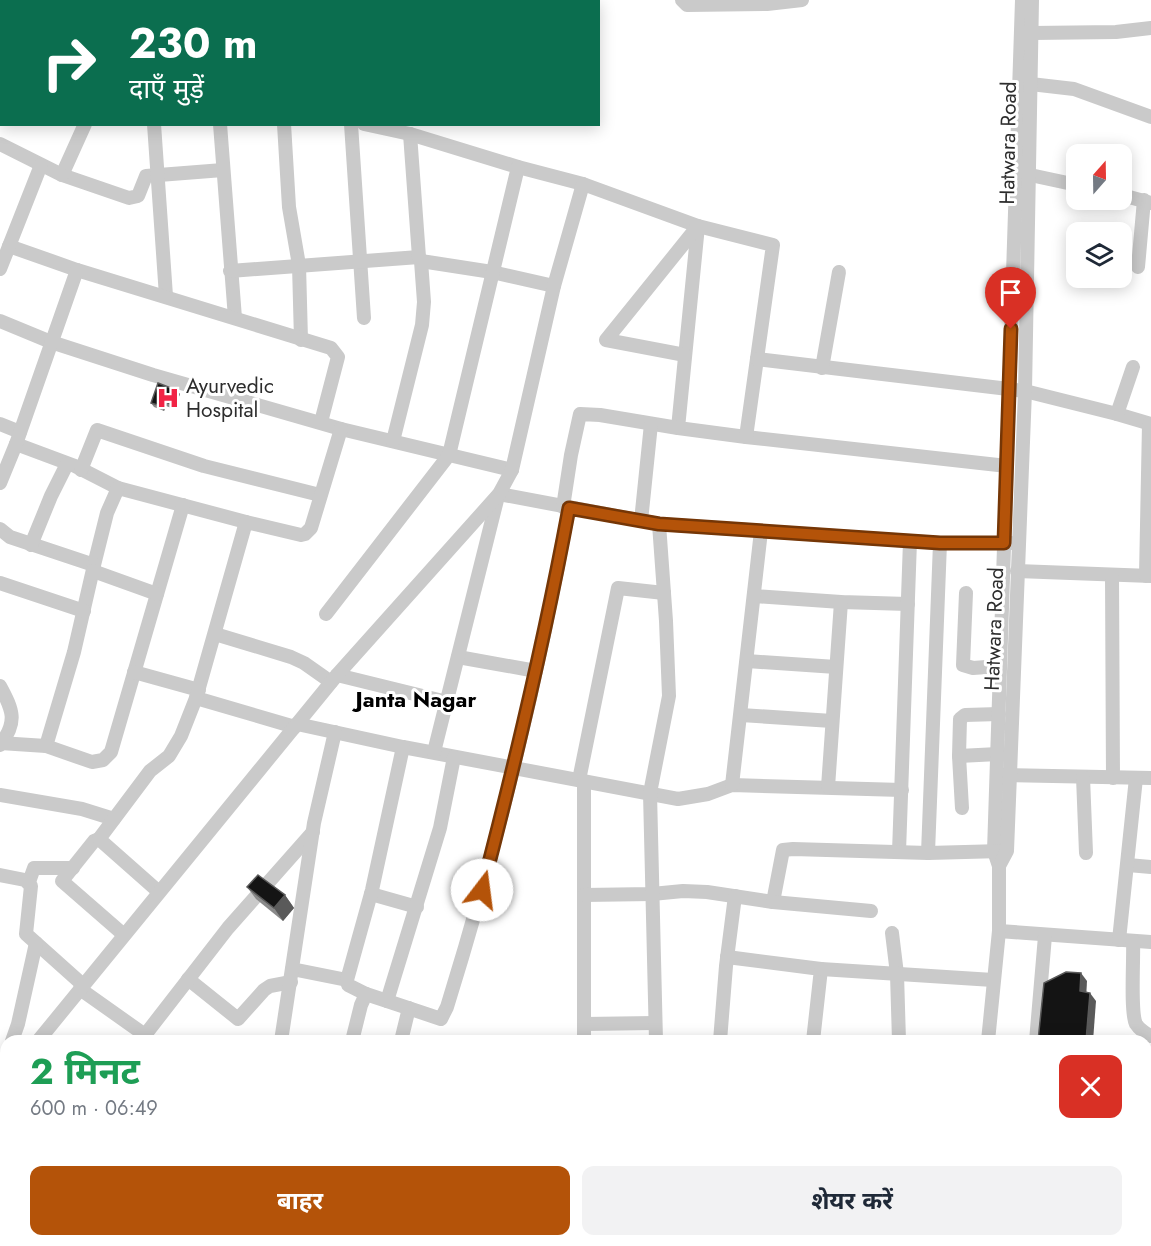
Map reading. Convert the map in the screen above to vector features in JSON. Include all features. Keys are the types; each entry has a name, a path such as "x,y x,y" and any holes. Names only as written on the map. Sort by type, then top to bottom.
{"street":[{"path":"682,0 687,5 802,0"},
{"path":"1022,0 1025,83 1074,89 1151,117"},
{"name":"Hatwara Road","path":"988,1035 999,932 999,866 1017,571 1011,543 1025,391 1022,173 1025,83 1032,33 1032,0"},
{"path":"1032,33 1116,32 1151,28"},
{"path":"62,176 84,126"},
{"path":"154,126 166,297"},
{"path":"220,126 235,318"},
{"path":"284,126 289,207 298,265 302,340"},
{"path":"351,126 364,318"},
{"path":"373,126 410,134 583,184 698,226 773,245 746,437"},
{"path":"393,441 422,326 424,302 410,134"},
{"path":"0,144 62,176 129,198 138,196 146,176 223,170"},
{"path":"0,269 41,165"},
{"path":"326,614 449,455 518,167"},
{"path":"1066,183 1022,173 1007,466 1011,543 1000,666 998,754 1004,775 1151,778"},
{"path":"43,1035 334,679 499,494 512,470 554,286 583,184"},
{"path":"1132,198 1147,202 1138,267"},
{"path":"678,428 698,226"},
{"path":"685,354 606,340 698,226"},
{"path":"9,246 77,270 331,348 338,357 321,422"},
{"path":"230,272 298,265 420,259 554,286"},
{"path":"0,483 77,270"},
{"path":"822,368 839,272"},
{"path":"0,321 51,342 153,375 341,429 512,470"},
{"path":"757,359 1025,391 1150,424 1149,576 1017,571"},
{"path":"1117,414 1133,367"},
{"path":"403,747 371,894 347,980 348,985 366,994 441,1019 447,1007 476,911 550,613 566,507 571,455 580,414 746,437 1007,466"},
{"path":"0,424 18,438 118,488 300,535 311,528 341,429"},
{"path":"641,521 651,424"},
{"path":"81,470 97,430 204,466 320,495"},
{"path":"32,545 51,496 68,464"},
{"path":"46,746 75,652 107,513 118,488"},
{"path":"499,494 659,524 940,543 1011,543"},
{"path":"434,752 499,494"},
{"path":"0,744 46,746 92,762 103,760 111,752 183,505"},
{"path":"124,935 62,881 93,841 99,839 150,771 169,756 181,736 197,694 246,522"},
{"path":"656,1035 650,794 669,696 659,524"},
{"path":"0,529 10,537 157,594"},
{"path":"732,785 761,531"},
{"path":"899,852 910,541"},
{"path":"928,853 940,543"},
{"path":"1112,576 1113,778"},
{"path":"0,583 84,610"},
{"path":"584,1035 581,781 618,588 664,593"},
{"path":"966,593 963,665 973,668 1000,666"},
{"path":"754,596 841,603 908,604"},
{"path":"828,787 841,603"},
{"path":"215,634 291,657 334,679 447,702"},
{"path":"458,657 536,672"},
{"path":"747,661 836,667"},
{"path":"134,672 296,725 678,799 708,795 732,785 902,790"},
{"path":"0,686 10,704 13,717 10,730 0,744"},
{"path":"962,808 959,722 962,717 999,714"},
{"path":"741,715 832,721"},
{"path":"282,1035 313,832 335,732"},
{"path":"959,756 998,754"},
{"path":"387,1001 440,828 454,757"},
{"path":"1083,777 1086,853"},
{"path":"1136,778 1128,865 1126,941 1134,967 1133,1008 1136,1024 1150,1035"},
{"path":"0,795 82,809 114,819"},
{"path":"0,875 25,880 31,886 26,934 81,987 145,1035 228,928 313,832"},
{"path":"99,839 159,892"},
{"path":"773,902 783,850 928,853 1000,851"},
{"path":"1128,865 1151,867"},
{"path":"28,882 34,868 73,868"},
{"path":"584,895 682,891 871,911"},
{"path":"371,894 417,907"},
{"path":"720,1035 735,896"},
{"path":"999,932 1151,942"},
{"path":"892,933 897,974 899,1035"},
{"path":"1037,1035 1045,936"},
{"path":"14,1035 36,943"},
{"path":"727,957 821,969 993,980"},
{"path":"814,1035 821,969"},
{"path":"188,979 238,1019 264,990 292,973 347,980"},
{"path":"354,1035 366,994"},
{"path":"402,1035 409,1008"},
{"path":"584,1024 655,1023"}],"building":[{"path":"158,383 176,390 171,404 163,401 161,406 151,403"},
{"path":"258,875 285,895 274,908 247,887"},
{"path":"1066,972 1081,973 1080,991 1090,993 1086,1035 1039,1035 1044,983"}],"place":[{"name":"Ayurvedic Hospital","path":"168,398"}],"district":[{"name":"Janta Nagar","path":"416,699"}],"route":[{"path":"482,890 550,613 569,508 659,524 940,543 1004,543 1011,329"}]}
